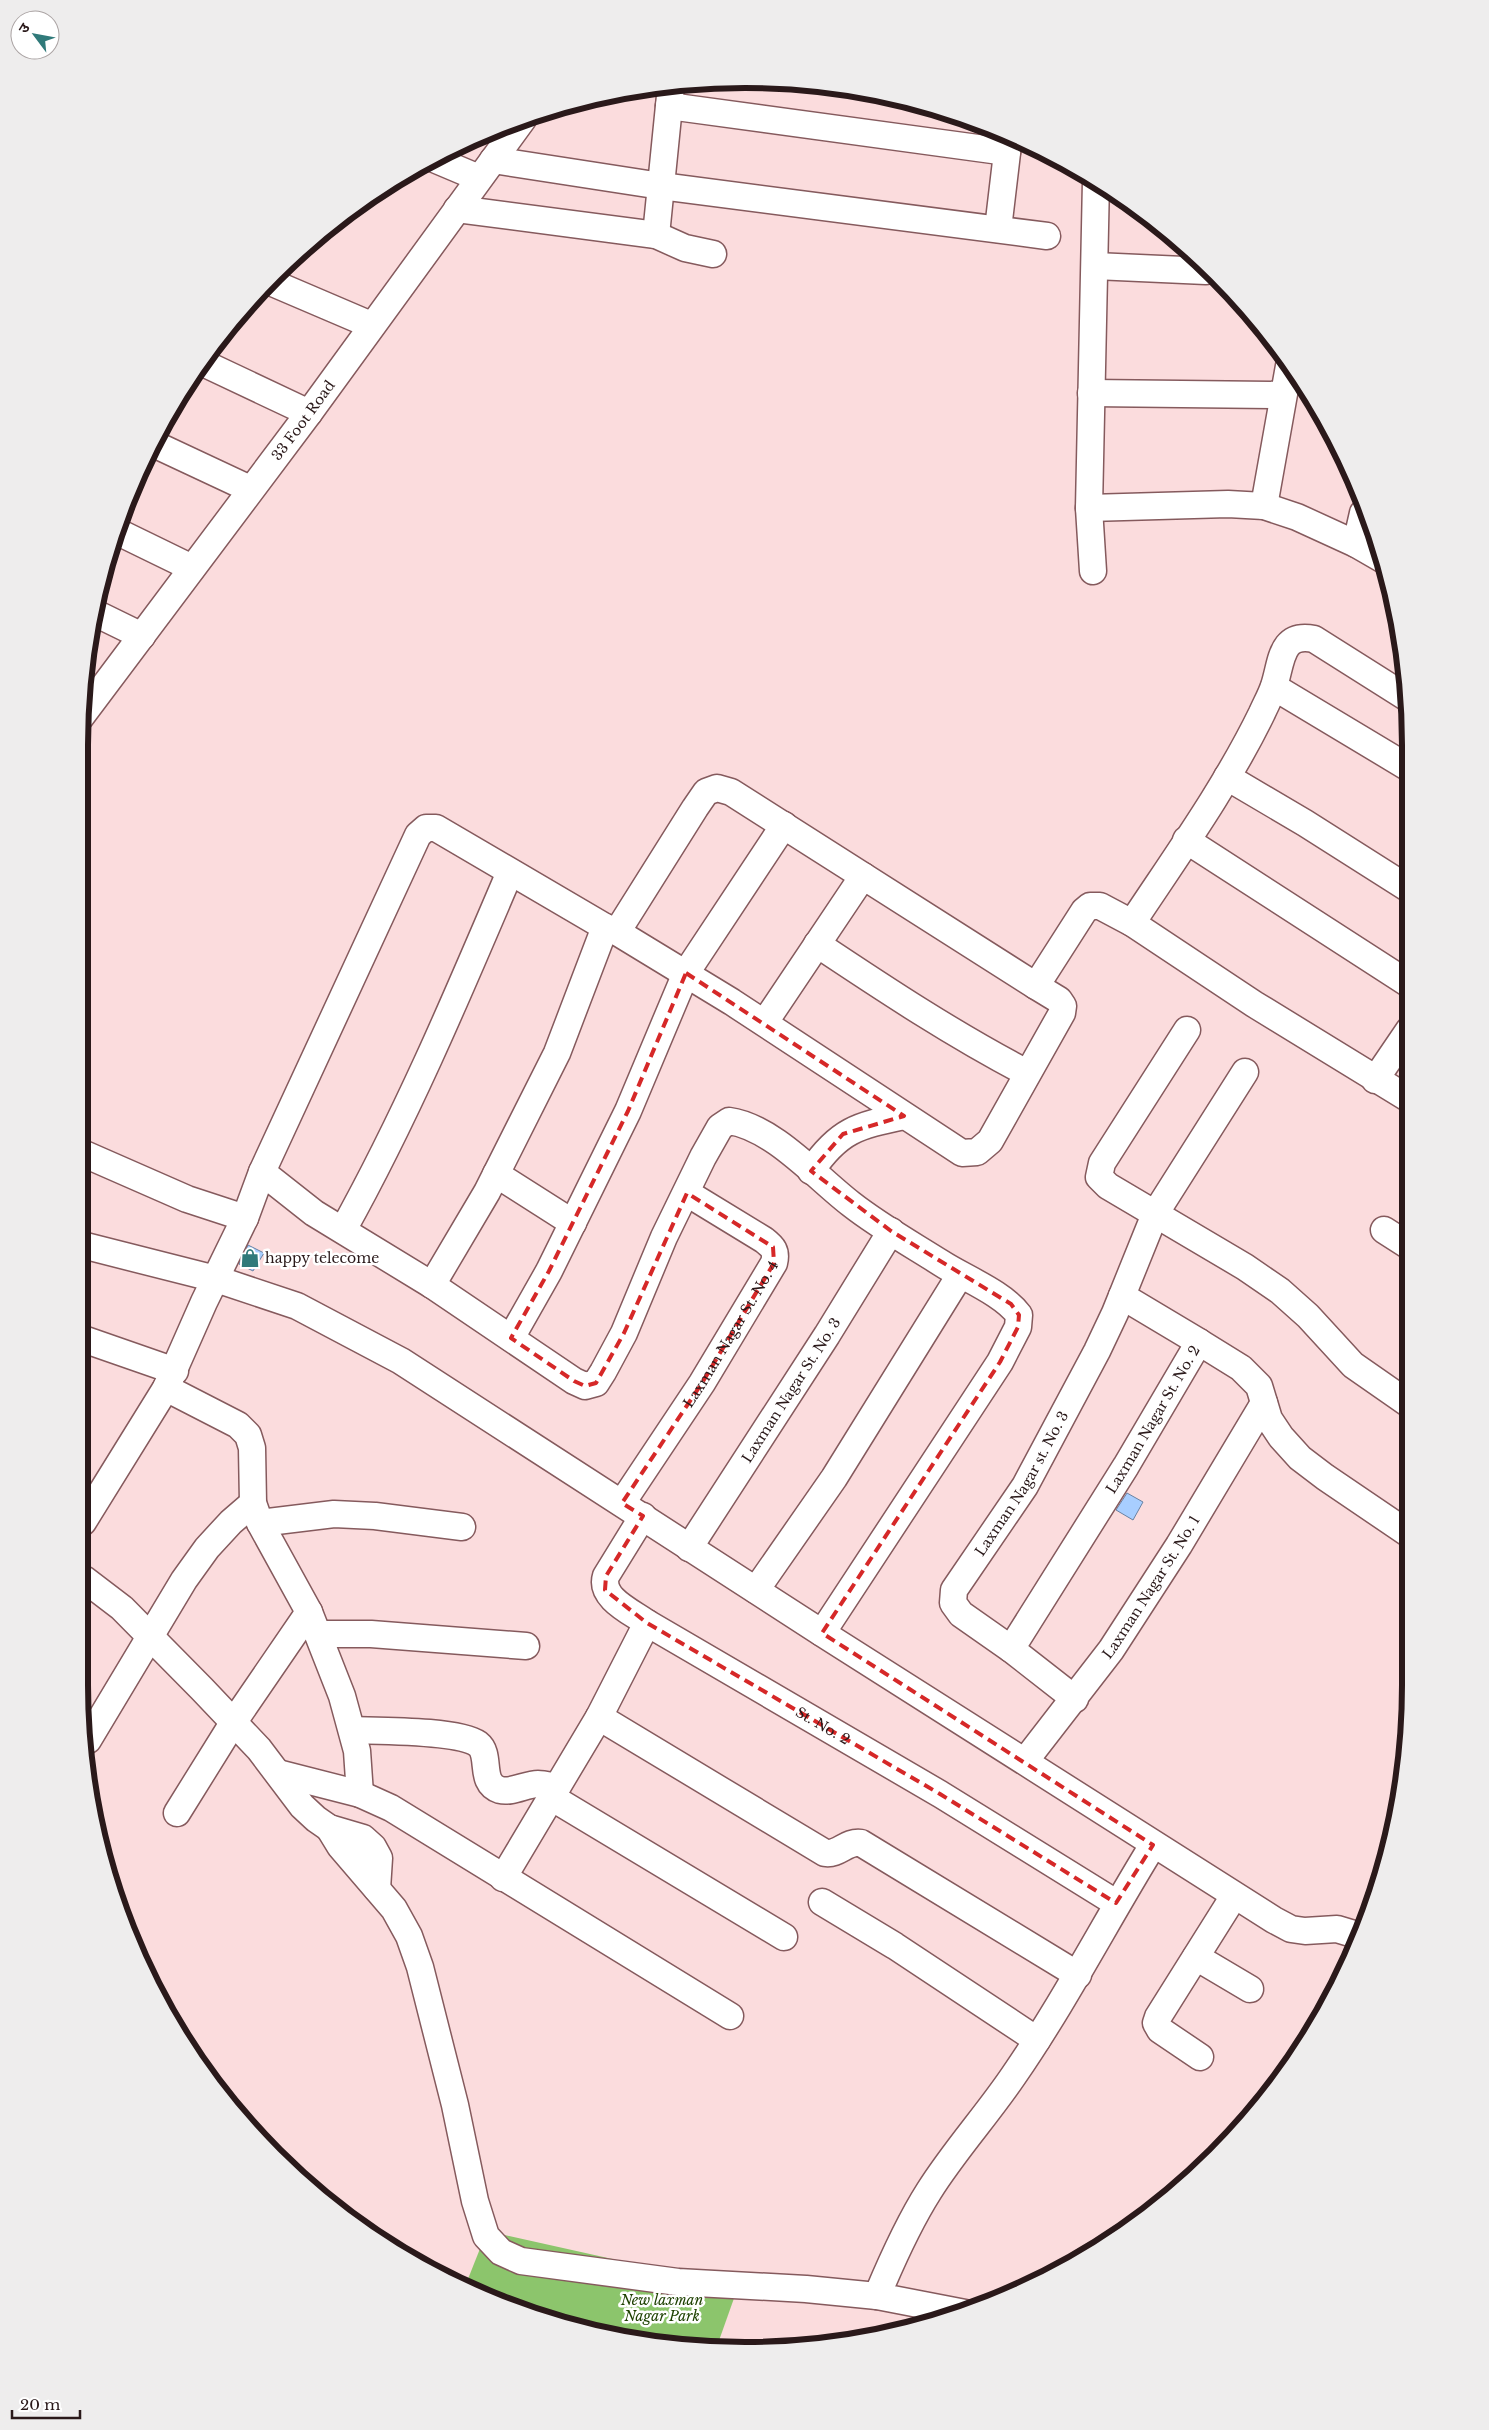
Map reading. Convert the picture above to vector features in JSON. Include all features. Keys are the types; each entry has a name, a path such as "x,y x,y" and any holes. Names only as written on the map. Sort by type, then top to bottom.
{"street":[{"path":"656,235 670,96 1007,143"},
{"name":"33 Foot Road","path":"89,700 142,636 250,489 309,413 371,325 516,129"},
{"path":"998,229 1008,143"},
{"path":"443,161 486,169 661,186 1047,236"},
{"path":"1093,571 1089,508 1096,190"},
{"path":"457,209 656,235 685,248 713,254"},
{"path":"1095,266 1199,271"},
{"path":"276,284 371,325"},
{"path":"208,365 309,413"},
{"path":"1264,506 1288,374"},
{"path":"1092,393 1284,395"},
{"path":"160,446 250,489"},
{"path":"1089,508 1228,504 1264,506 1297,517 1373,554"},
{"path":"1356,544 1362,519"},
{"path":"122,534 192,568"},
{"path":"100,616 142,636"},
{"path":"1132,924 1227,777 1274,687 1282,652 1291,641 1303,637 1314,639 1399,693"},
{"path":"1274,687 1402,764"},
{"path":"1227,777 1305,823 1402,885"},
{"path":"88,1515 171,1380 204,1302 245,1218 262,1172 418,835 426,828 436,828 611,929 686,974 765,1022 962,1153 976,1152 990,1142 1062,1013 1063,1006 1059,1000 732,792 717,788 706,792 611,929 557,1053 496,1174 432,1285"},
{"path":"511,1338 549,1271 628,1111 686,974 784,825"},
{"path":"1186,840 1402,979"},
{"path":"343,1230 376,1170 423,1072 510,872"},
{"path":"765,1022 864,876"},
{"path":"1036,986 1084,911 1090,906 1100,906 1132,924 1375,1080 1402,1095"},
{"path":"817,944 974,1046 1027,1074"},
{"path":"1187,1030 1102,1163 1099,1177 1108,1186 1245,1267 1280,1291 1308,1316 1353,1365 1402,1399"},
{"path":"1375,1080 1402,1040"},
{"name":"Laxman Nagar st. No. 3","path":"1011,1649 962,1614 953,1603 954,1590 1025,1486 1097,1351 1122,1296 1154,1214 1245,1072"},
{"path":"811,1171 825,1150 843,1134 869,1124 904,1116"},
{"path":"262,1172 314,1213 432,1285 574,1381 585,1386 596,1383 624,1333 664,1237 720,1128 729,1121 740,1123 757,1131 811,1171 852,1205 890,1231 960,1275 1011,1304 1019,1315 1018,1327 1000,1362 822,1633"},
{"path":"88,1156 187,1199 245,1218"},
{"path":"496,1174 573,1223"},
{"name":"Laxman Nagar St. No. 4","path":"632,1510 702,1383 774,1263 776,1254 773,1247 764,1240 687,1194"},
{"path":"1384,1230 1402,1242"},
{"name":"Laxman Nagar St. No. 3","path":"689,1548 827,1336 890,1231"},
{"path":"88,1247 216,1279 297,1306 401,1361 689,1548 1234,1896 1291,1929 1305,1931 1337,1929 1352,1934"},
{"path":"756,1590 834,1478 960,1275"},
{"path":"1122,1296 1199,1342"},
{"path":"88,1342 171,1380 238,1425 248,1436 252,1448 257,1513 313,1623 342,1696 357,1752 360,1794"},
{"name":"Laxman Nagar St. No. 2","path":"1011,1649 1126,1466 1199,1342 1241,1368 1259,1386 1273,1425 1300,1458 1324,1477 1402,1529"},
{"name":"Laxman Nagar St. No. 1","path":"1025,1761 1075,1699 1110,1650 1179,1545 1264,1403"},
{"name":"St. No. 2","path":"632,1510 604,1583 605,1590 612,1598 647,1623 940,1794 1116,1903"},
{"path":"90,1737 184,1580 207,1548 231,1522 257,1513 296,1517 334,1514 375,1516 462,1527"},
{"path":"88,1582 122,1608 259,1749 302,1806 329,1828 340,1846 394,1909 409,1936 420,1967 455,2106 475,2201 486,2236 501,2252 522,2261 678,2282 806,2289 877,2296 949,2310"},
{"path":"313,1623 371,1634 526,1646"},
{"path":"177,1813 233,1723 313,1623"},
{"path":"503,1878 599,1717 647,1623"},
{"path":"1011,1649 1075,1699"},
{"path":"599,1717 824,1853 831,1854 853,1842 861,1843 1078,1975"},
{"path":"352,1730 452,1736 469,1740 479,1745 484,1752 486,1774 490,1783 500,1790 539,1784 784,1937"},
{"path":"278,1773 360,1794 391,1808 730,2016"},
{"path":"363,1838 391,1808"},
{"path":"329,1828 363,1838 373,1847 378,1858 376,1889"},
{"path":"877,2296 900,2242 929,2191 1014,2076 1038,2040 1103,1932 1116,1903 1153,1844"},
{"path":"1200,2057 1160,2030 1156,2023 1234,1896"},
{"path":"822,1902 895,1946 1038,2040"},
{"path":"1196,1957 1250,1990"}],"highlighted area":[{"path":"686,973 904,1116 843,1134 811,1171 891,1231 1011,1304 1019,1315 1018,1327 1000,1362 822,1633 1153,1845 1116,1903 940,1794 647,1623 605,1590 606,1576 643,1516 622,1503 702,1383 774,1263 773,1247 687,1193 624,1333 596,1383 585,1386 574,1381 511,1338 549,1271 628,1111"}],"green space":[{"name":"New laxman Nagar Park","path":"487,2231 738,2287 719,2341 659,2337 616,2330 574,2320 533,2308 467,2281"}],"building":[{"name":"happy telecome","path":"248,1245 264,1253 253,1271 239,1264"},
{"path":"1127,1493 1143,1502 1133,1520 1116,1510"}],"place":[{"name":"happy telecome","path":"250,1258"}]}
